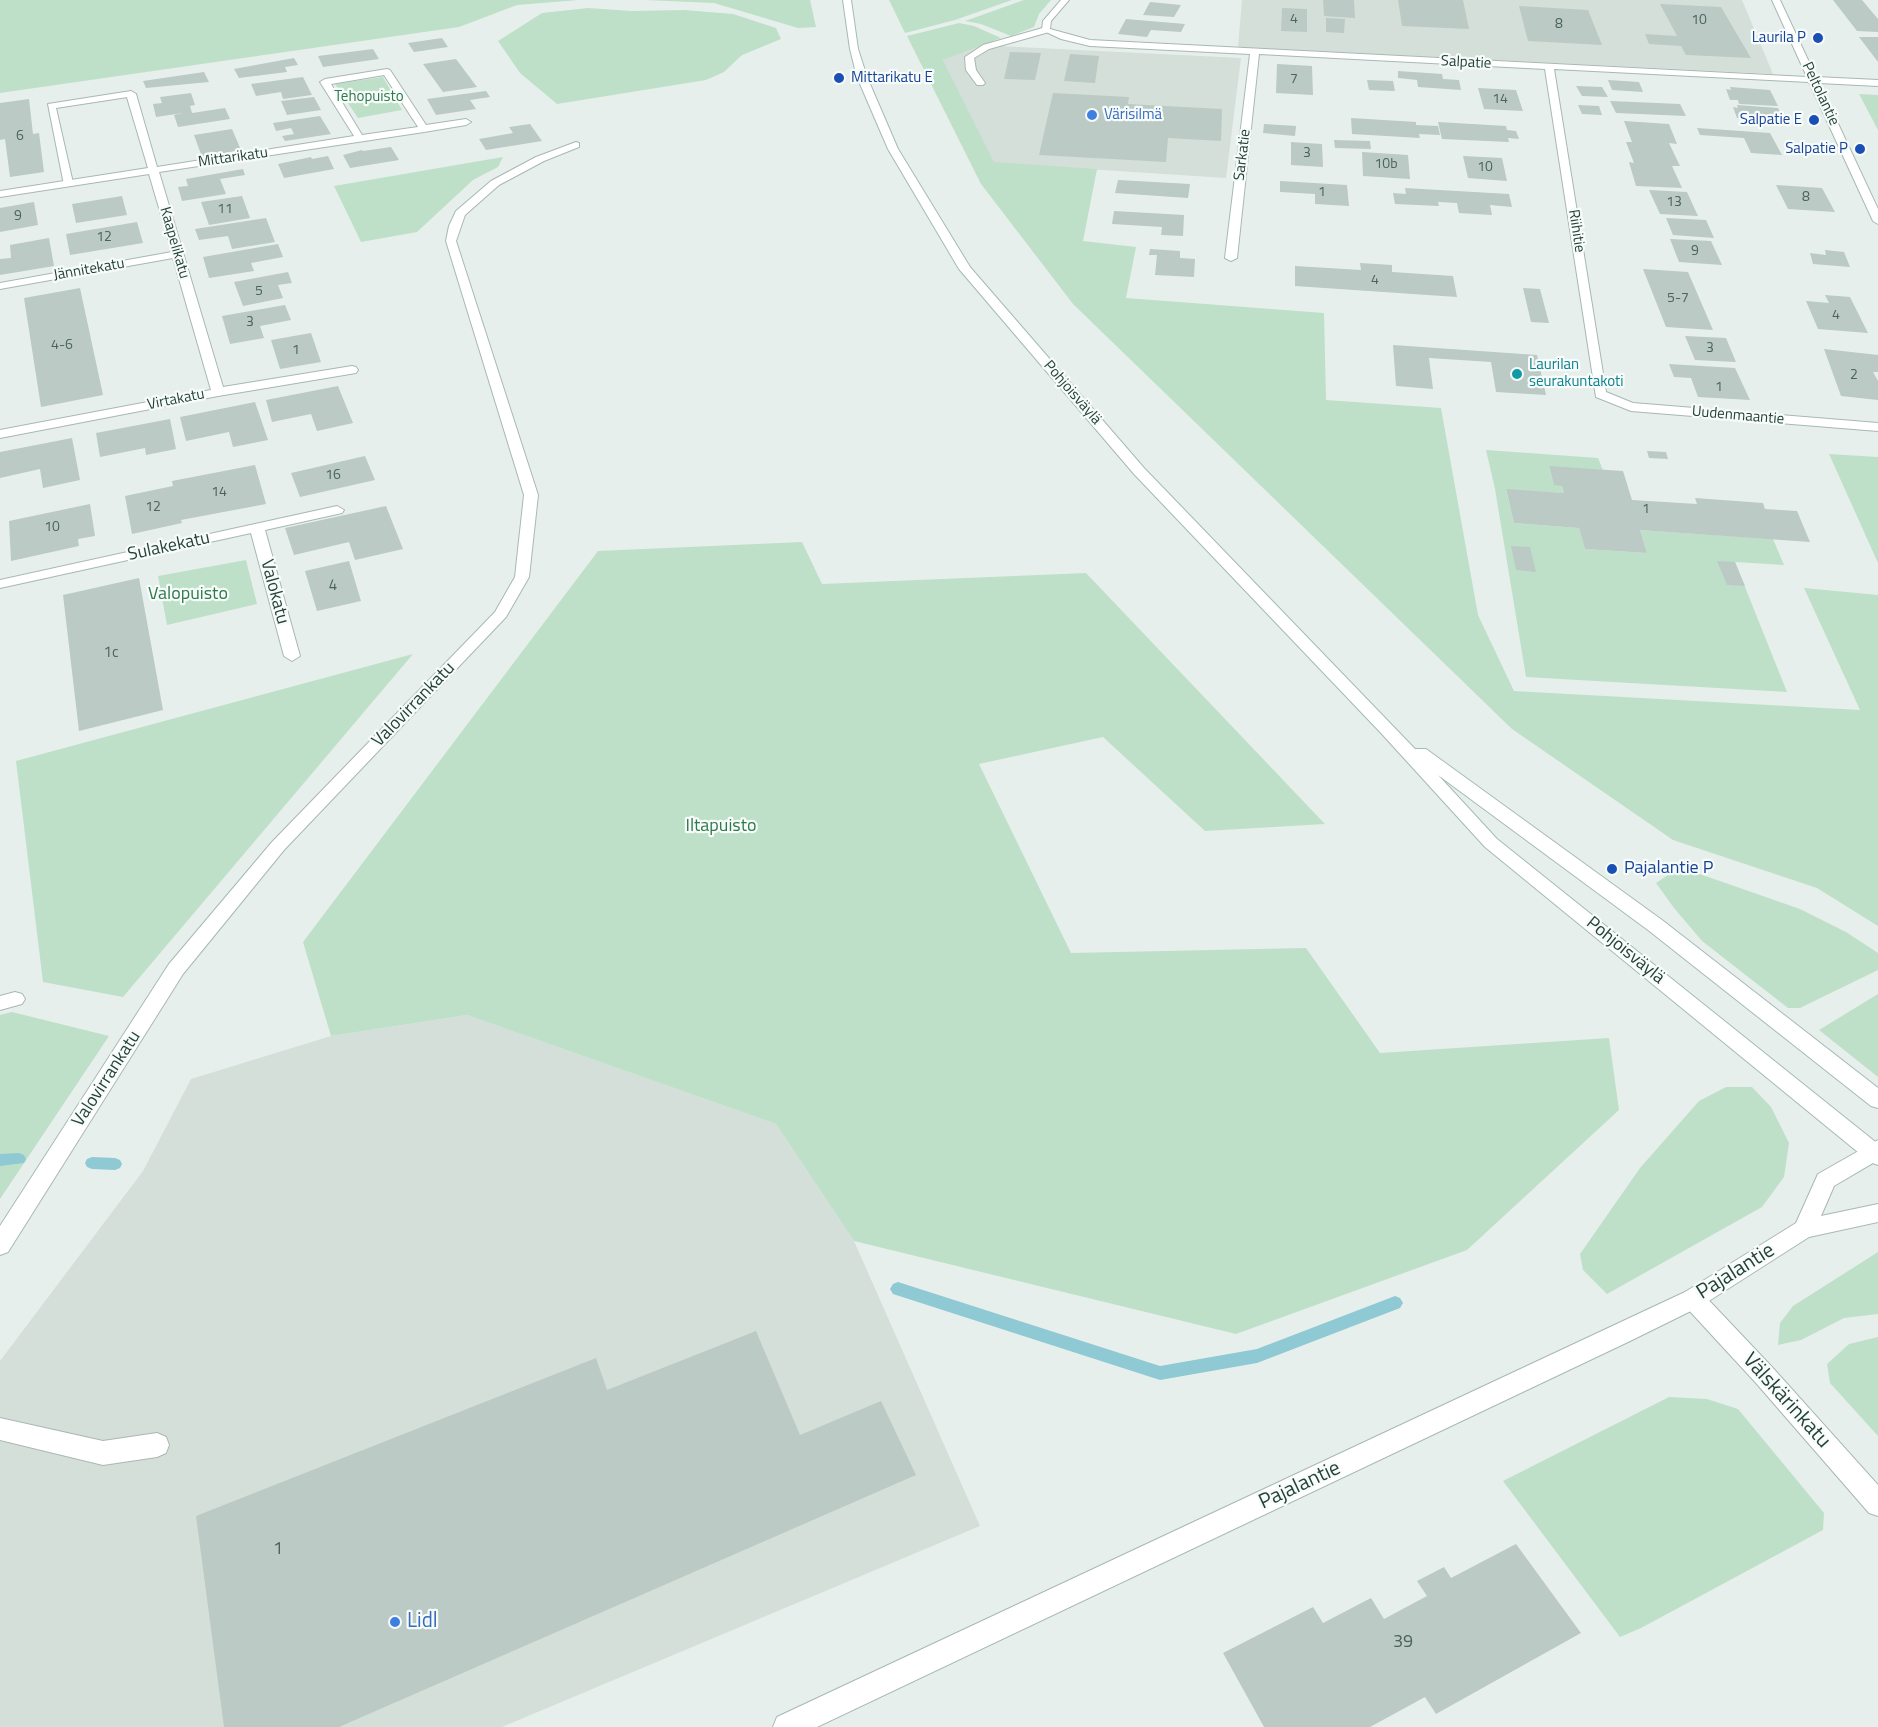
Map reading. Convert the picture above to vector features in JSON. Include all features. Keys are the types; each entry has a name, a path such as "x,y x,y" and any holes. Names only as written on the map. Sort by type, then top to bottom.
{"street":[{"name":"Pohjoisväylä","path":"848,0 854,49 862,77 893,149 965,269 1139,471 1387,729 1491,843 1876,1152"},
{"path":"980,83 971,70 969,57 986,47 1051,32 1047,21 1065,0"},
{"name":"Peltolantie","path":"1776,0 1878,221"},
{"name":"Salpatie","path":"1051,32 1090,43 1878,83"},
{"name":"Sarkatie","path":"1231,258 1255,52"},
{"name":"Riihitie","path":"1549,68 1600,394"},
{"path":"360,139 325,82 387,72 424,129"},
{"name":"Kaapelikatu","path":"68,183 51,106 131,94 218,392"},
{"name":"Mittarikatu","path":"0,194 465,122"},
{"name":"Valovirrankatu","path":"0,1245 176,969 278,846 501,614 522,577 531,495 451,241 460,213 495,183 540,159 576,145"},
{"name":"Jännitekatu","path":"0,286 178,254"},
{"name":"Virtakatu","path":"0,434 218,392 352,370"},
{"name":"Uudenmaantie","path":"1600,394 1631,407 1878,427"},
{"name":"Sulakekatu","path":"0,584 337,510"},
{"name":"Valokatu","path":"257,528 292,656"},
{"name":"Pohjoisväylä","path":"1387,729 1655,926 1878,1100"},
{"path":"1804,1229 1827,1180 1876,1152"},
{"name":"Pajalantie","path":"787,1727 1620,1335 1693,1299 1804,1229 1878,1213"},
{"name":"Välskärinkatu","path":"1693,1299 1878,1504"},
{"path":"0,1428 103,1453 157,1445"}],"shaded area":[{"path":"1242,0 1742,0 1773,74 1238,47"},
{"path":"978,45 1241,58 1226,178 994,163 943,60"},
{"path":"467,1015 776,1124 854,1241 980,1526 502,1727 0,1727 0,1361 143,1171 191,1079 331,1036"}],"green space":[{"path":"0,0 579,0 517,5 459,27 0,93"},
{"path":"645,0 810,0 816,27 798,28 714,3"},
{"path":"889,0 1012,0 955,20 905,33"},
{"path":"1024,0 1051,0 1039,14 1034,27 1011,36 981,24 965,21"},
{"path":"588,8 631,11 684,10 733,14 776,28 781,39 742,55 724,72 706,80 557,104 520,73 498,41 542,13"},
{"path":"959,23 974,26 1001,38 943,60 994,162 1097,169 1083,241 1136,247 1126,298 1324,313 1326,400 1441,408 1478,615 1514,691 1860,710 1804,588 1878,595 1878,926 1817,888 1673,840 1512,729 1073,304 981,184 907,36"},
{"name":"Tehopuisto","path":"383,77 402,110 358,118 335,84"},
{"path":"1859,94 1878,95 1878,130"},
{"path":"503,157 498,167 473,180 417,232 361,242 334,186"},
{"path":"1486,450 1598,458 1603,470 1549,467 1554,484 1562,486 1564,493 1506,490 1514,523 1579,528 1585,549 1647,553 1640,530 1773,539 1784,565 1735,562 1787,692 1526,677 1495,489"},
{"path":"1829,454 1878,457 1878,563"},
{"name":"Iltapuisto","path":"802,542 822,584 1086,573 1325,824 1205,831 1103,737 979,764 1071,953 1306,948 1380,1053 1609,1038 1619,1110 1467,1250 1236,1334 854,1241 776,1124 467,1015 331,1036 303,942 598,551"},
{"name":"Valopuisto","path":"246,560 257,604 167,625 158,576"},
{"path":"413,654 123,997 43,982 16,761"},
{"path":"1674,871 1694,872 1800,909 1846,932 1878,953 1878,970 1800,1008 1788,1008 1702,941 1674,908 1656,883"},
{"path":"1878,994 1878,1077 1819,1030"},
{"path":"12,1012 109,1036 0,1199 0,1015"},
{"path":"1726,1087 1752,1087 1771,1107 1789,1143 1784,1177 1762,1207 1607,1294 1583,1270 1580,1254 1640,1168 1699,1101"},
{"path":"1878,1252 1878,1314 1844,1318 1801,1340 1778,1345 1780,1323 1793,1306"},
{"path":"1878,1337 1878,1436 1830,1383 1827,1364 1849,1344"},
{"path":"1669,1397 1707,1399 1738,1409 1824,1513 1823,1530 1641,1628 1620,1637 1503,1481"}],"building":[{"path":"1323,0 1354,0 1355,18 1324,16"},
{"path":"1398,0 1463,0 1469,29 1402,26"},
{"path":"1833,0 1862,0 1878,19 1878,32 1857,31"},
{"path":"1150,2 1181,5 1174,17 1143,15"},
{"path":"1660,4 1721,7 1751,58 1686,55 1681,46 1649,44 1645,34 1677,36"},
{"path":"1519,6 1588,10 1602,45 1528,41"},
{"path":"1282,8 1307,9 1307,32 1281,31"},
{"path":"1326,18 1345,19 1344,33 1326,32"},
{"path":"1126,19 1185,24 1181,32 1151,30 1147,37 1118,34"},
{"path":"1859,37 1878,37 1878,62"},
{"path":"442,38 448,47 414,52 408,43"},
{"path":"373,49 379,59 323,67 318,56"},
{"path":"1010,52 1041,53 1035,80 1004,79"},
{"path":"1070,54 1099,56 1095,83 1064,81"},
{"path":"294,58 298,65 285,67 287,72 239,78 234,69"},
{"path":"456,59 477,87 443,92 423,64"},
{"path":"1277,64 1312,66 1313,95 1276,93"},
{"path":"1398,71 1442,74 1443,79 1459,80 1461,90 1418,87 1417,80 1398,78"},
{"path":"204,72 209,82 146,88 143,81"},
{"path":"303,77 312,95 283,99 281,92 256,96 251,84"},
{"path":"1367,80 1393,81 1395,91 1369,90"},
{"path":"1608,80 1639,82 1643,92 1612,90"},
{"path":"1576,86 1602,87 1608,97 1582,96"},
{"path":"1730,87 1770,90 1778,106 1739,104 1738,100 1730,100 1726,89 1731,90"},
{"path":"1478,88 1516,90 1523,111 1484,109"},
{"path":"486,91 490,97 470,100 476,109 436,115 427,99"},
{"path":"191,93 195,105 190,106 192,113 225,108 230,119 178,127 174,115 183,113 156,117 153,104 162,103 160,97"},
{"path":"1053,93 1129,97 1128,104 1222,109 1221,141 1168,138 1166,162 1039,155"},
{"path":"314,97 321,110 287,115 281,101"},
{"path":"29,99 33,134 39,133 44,172 10,177 5,139 0,140 0,103"},
{"path":"1610,101 1680,104 1686,116 1616,113"},
{"path":"1578,105 1599,106 1602,115 1582,114"},
{"path":"1737,105 1778,108 1787,125 1747,123 1745,119 1737,118 1733,107 1738,108"},
{"path":"320,116 331,134 285,141 282,136 294,134 291,128 276,131 273,123"},
{"path":"1351,118 1416,122 1416,125 1438,126 1440,135 1419,134 1420,138 1352,134"},
{"path":"1624,121 1669,124 1677,144 1669,143 1680,166 1672,166 1682,188 1636,186 1629,162 1634,163 1626,142 1632,142"},
{"path":"1438,122 1506,126 1507,130 1516,131 1519,139 1508,138 1509,142 1442,139"},
{"path":"530,124 542,141 486,150 479,139 513,133 509,127"},
{"path":"1264,124 1296,126 1295,136 1263,133"},
{"path":"1697,128 1770,133 1782,155 1751,153 1744,138 1700,135"},
{"path":"232,129 241,150 202,157 194,135"},
{"path":"1334,140 1370,141 1371,149 1335,148"},
{"path":"1291,142 1322,144 1323,167 1291,165"},
{"path":"391,147 399,160 350,168 343,155 362,150"},
{"path":"1362,152 1408,155 1410,179 1363,176"},
{"path":"328,156 334,169 284,178 278,164 311,157 312,159"},
{"path":"1463,156 1502,158 1507,181 1468,178"},
{"path":"243,169 245,175 220,179 226,194 182,201 178,187 188,186 186,179"},
{"path":"1118,180 1190,184 1188,198 1115,193"},
{"path":"1280,181 1347,185 1349,206 1315,204 1315,194 1280,192"},
{"path":"1776,185 1822,188 1835,212 1788,209"},
{"path":"1405,188 1509,194 1512,207 1490,205 1492,215 1459,213 1457,203 1438,202 1439,206 1395,204 1393,193 1406,194"},
{"path":"1649,190 1687,192 1698,216 1660,214"},
{"path":"122,196 127,215 76,223 72,204"},
{"path":"242,196 250,218 209,225 201,202"},
{"path":"34,202 38,225 0,232 0,208"},
{"path":"1114,211 1184,215 1183,236 1161,235 1162,227 1112,224"},
{"path":"266,218 275,242 232,249 228,236 199,240 195,229"},
{"path":"1666,218 1706,220 1714,238 1673,235"},
{"path":"137,222 143,243 70,255 66,234"},
{"path":"49,238 54,266 0,275 0,259 11,258 10,245"},
{"path":"1670,239 1711,241 1722,265 1679,262"},
{"path":"278,244 283,257 251,263 254,271 209,278 203,257"},
{"path":"1150,249 1180,251 1180,258 1195,259 1194,277 1155,275 1157,255 1149,255"},
{"path":"1825,250 1844,252 1850,267 1813,264 1810,253 1826,255"},
{"path":"1360,263 1392,265 1392,272 1453,276 1457,297 1295,286 1295,266 1361,270"},
{"path":"1643,269 1688,272 1713,330 1666,327"},
{"path":"288,272 292,283 278,285 283,298 243,306 234,282"},
{"path":"80,288 103,395 41,407 24,298"},
{"path":"1523,288 1540,289 1549,323 1531,322"},
{"path":"1825,295 1850,297 1868,333 1818,329 1806,301 1829,303"},
{"path":"285,305 291,320 260,326 264,338 230,344 222,316"},
{"path":"311,333 321,362 280,369 271,340"},
{"path":"1685,336 1726,338 1736,362 1695,360"},
{"name":"Laurilan seurakuntakoti","path":"1393,345 1537,355 1546,395 1496,392 1491,362 1429,358 1433,389 1396,386"},
{"path":"1824,349 1878,355 1878,372 1873,372 1878,381 1878,400 1841,396"},
{"path":"1669,364 1735,368 1750,400 1698,397 1691,378 1674,377"},
{"path":"338,386 353,423 317,431 311,414 272,422 266,400"},
{"path":"255,402 268,440 233,447 229,432 186,441 180,417"},
{"path":"170,419 176,449 146,455 145,448 100,457 96,433"},
{"path":"72,438 80,480 43,488 40,469 0,478 0,452"},
{"path":"1647,451 1666,452 1668,459 1649,458"},
{"path":"365,456 375,480 300,497 291,473"},
{"path":"255,465 266,504 181,520 182,523 132,534 125,496 173,486 172,481"},
{"path":"1549,466 1623,471 1632,500 1697,504 1695,498 1763,503 1765,509 1797,511 1810,542 1640,530 1647,553 1585,549 1579,528 1514,523 1506,489 1564,493 1562,486 1554,485"},
{"path":"90,504 95,536 78,539 79,546 11,561 9,521"},
{"path":"386,506 403,549 355,560 349,542 294,555 285,528"},
{"path":"1511,546 1530,547 1536,572 1516,570"},
{"path":"349,561 361,601 317,611 305,571"},
{"path":"1717,561 1735,562 1745,586 1727,585"},
{"path":"139,578 163,710 79,731 63,595"},
{"name":"Lidl","path":"756,1331 800,1435 881,1401 916,1475 339,1727 224,1727 196,1516 596,1358 607,1390"},
{"path":"1516,1544 1581,1633 1436,1714 1425,1697 1370,1727 1264,1727 1223,1653 1313,1607 1323,1623 1371,1598 1384,1619 1427,1596 1417,1581 1444,1567 1451,1578"}],"waterway":[{"path":"0,1160 19,1159"},
{"path":"92,1163 115,1164"},
{"path":"898,1289 1160,1373 1257,1356 1395,1303"}],"place":[{"name":"Laurila P","path":"1818,38"},
{"name":"Mittarikatu E","path":"839,78"},
{"name":"Värisilmä","path":"1092,115"},
{"name":"Salpatie E","path":"1814,120"},
{"name":"Salpatie P","path":"1860,149"},
{"name":"Laurilan seurakuntakoti","path":"1517,374"},
{"name":"Pajalantie P","path":"1612,869"},
{"name":"Lidl","path":"395,1622"}]}
